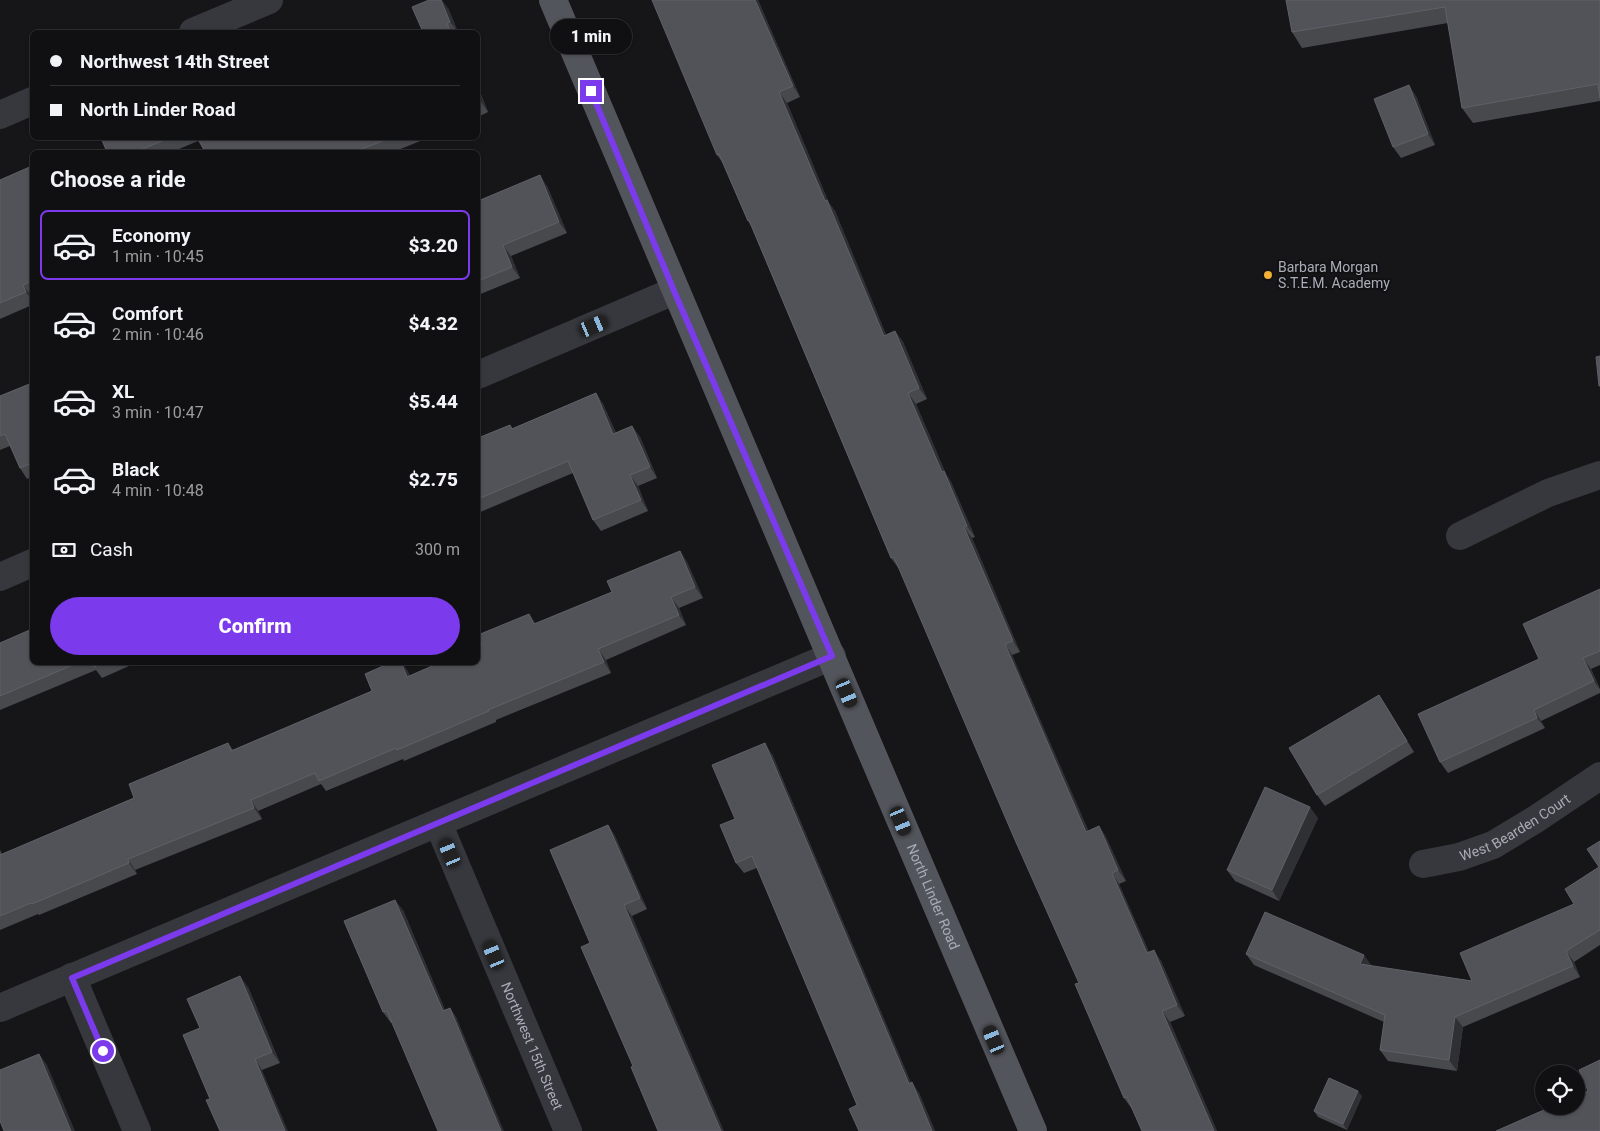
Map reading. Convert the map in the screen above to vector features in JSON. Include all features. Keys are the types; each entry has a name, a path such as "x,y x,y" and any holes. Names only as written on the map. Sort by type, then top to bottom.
{"main road":[{"name":"North Linder Road","path":"553,0 674,291 832,656 1033,1131"}],"street":[{"path":"198,30 269,0"},
{"path":"0,115 30,102"},
{"path":"480,374 674,291"},
{"path":"1460,536 1548,493 1600,475"},
{"path":"0,577 30,564"},
{"path":"0,1008 832,656"},
{"name":"West Bearden Court","path":"1423,864 1459,857 1493,845 1600,776"},
{"name":"Northwest 15th Street","path":"438,823 568,1131"},
{"path":"72,978 137,1131"}],"building":[{"path":"429,0 441,0 450,22 447,23 450,30 422,30 412,7"},
{"path":"652,0 755,0 793,86 779,92 825,201 827,200 884,336 895,331 919,388 908,393 942,472 944,471 967,526 964,527 1013,641 1005,644 1086,832 1099,826 1118,870 1112,873 1147,953 1154,950 1177,1005 1162,1011 1214,1131 1142,1131 1127,1097 1124,1098 1075,984 1079,983 1015,840 894,557 891,558 749,220 719,154 717,155"},
{"path":"1286,0 1600,0 1600,98 1598,84 1462,108 1445,7 1292,32"},
{"path":"1409,85 1428,134 1393,147 1374,99"},
{"path":"102,140 164,140 140,150 106,150"},
{"path":"199,140 385,140 359,150 204,150"},
{"path":"30,167 30,282 23,285 26,292 0,303 0,180"},
{"path":"540,175 559,222 503,245 512,267 480,280 480,200"},
{"path":"1600,356 1600,386 1599,386 1596,357"},
{"path":"30,384 30,464 20,468 5,434 0,436 0,396"},
{"path":"596,393 613,434 632,426 650,467 630,475 641,500 593,520 568,461 480,498 480,437 510,425 512,429"},
{"path":"680,551 695,587 671,597 679,615 598,649 604,662 319,781 315,773 251,800 254,808 128,859 129,863 0,916 0,855 134,798 129,784 228,743 231,751 372,691 365,674 385,665 402,665 407,677 434,665 480,665 480,646 482,645 480,634 529,614 534,624 612,592 607,581"},
{"path":"1600,589 1600,651 1583,658 1594,681 1534,710 1537,718 1440,762 1418,714 1539,659 1523,624"},
{"path":"30,630 30,665 73,665 0,696 0,643"},
{"path":"1379,695 1407,741 1317,795 1289,748"},
{"path":"765,743 909,1084 912,1082 932,1131 859,1131 849,1109 857,1105 752,856 736,863 720,825 735,819 712,765"},
{"path":"1265,787 1310,807 1272,890 1227,870"},
{"path":"608,825 640,898 624,905 721,1131 658,1131 631,1067 633,1066 581,947 590,943 550,850"},
{"path":"1600,841 1600,930 1566,951 1573,966 1455,1017 1449,1060 1380,1050 1385,1015 1246,954 1265,912 1364,955 1360,964 1472,981 1460,953 1574,904 1565,889 1599,867 1587,849"},
{"path":"395,900 443,1011 450,1008 501,1131 438,1131 387,1011 383,1012 344,921"},
{"path":"240,976 272,1052 255,1059 285,1131 220,1131 206,1100 210,1099 183,1035 200,1028 187,999"},
{"path":"39,1054 71,1131 4,1131 0,1121 0,1070"},
{"path":"1600,1060 1600,1131 1496,1131 1535,1114 1585,1115 1585,1092 1588,1091 1585,1084 1585,1067"},
{"path":"1329,1078 1358,1091 1343,1124 1314,1111"}],"place":[{"name":"Barbara Morgan S.T.E.M. Academy","path":"1268,275"}],"route":[{"path":"103,1051 72,978 832,656 674,291 591,91"}]}
